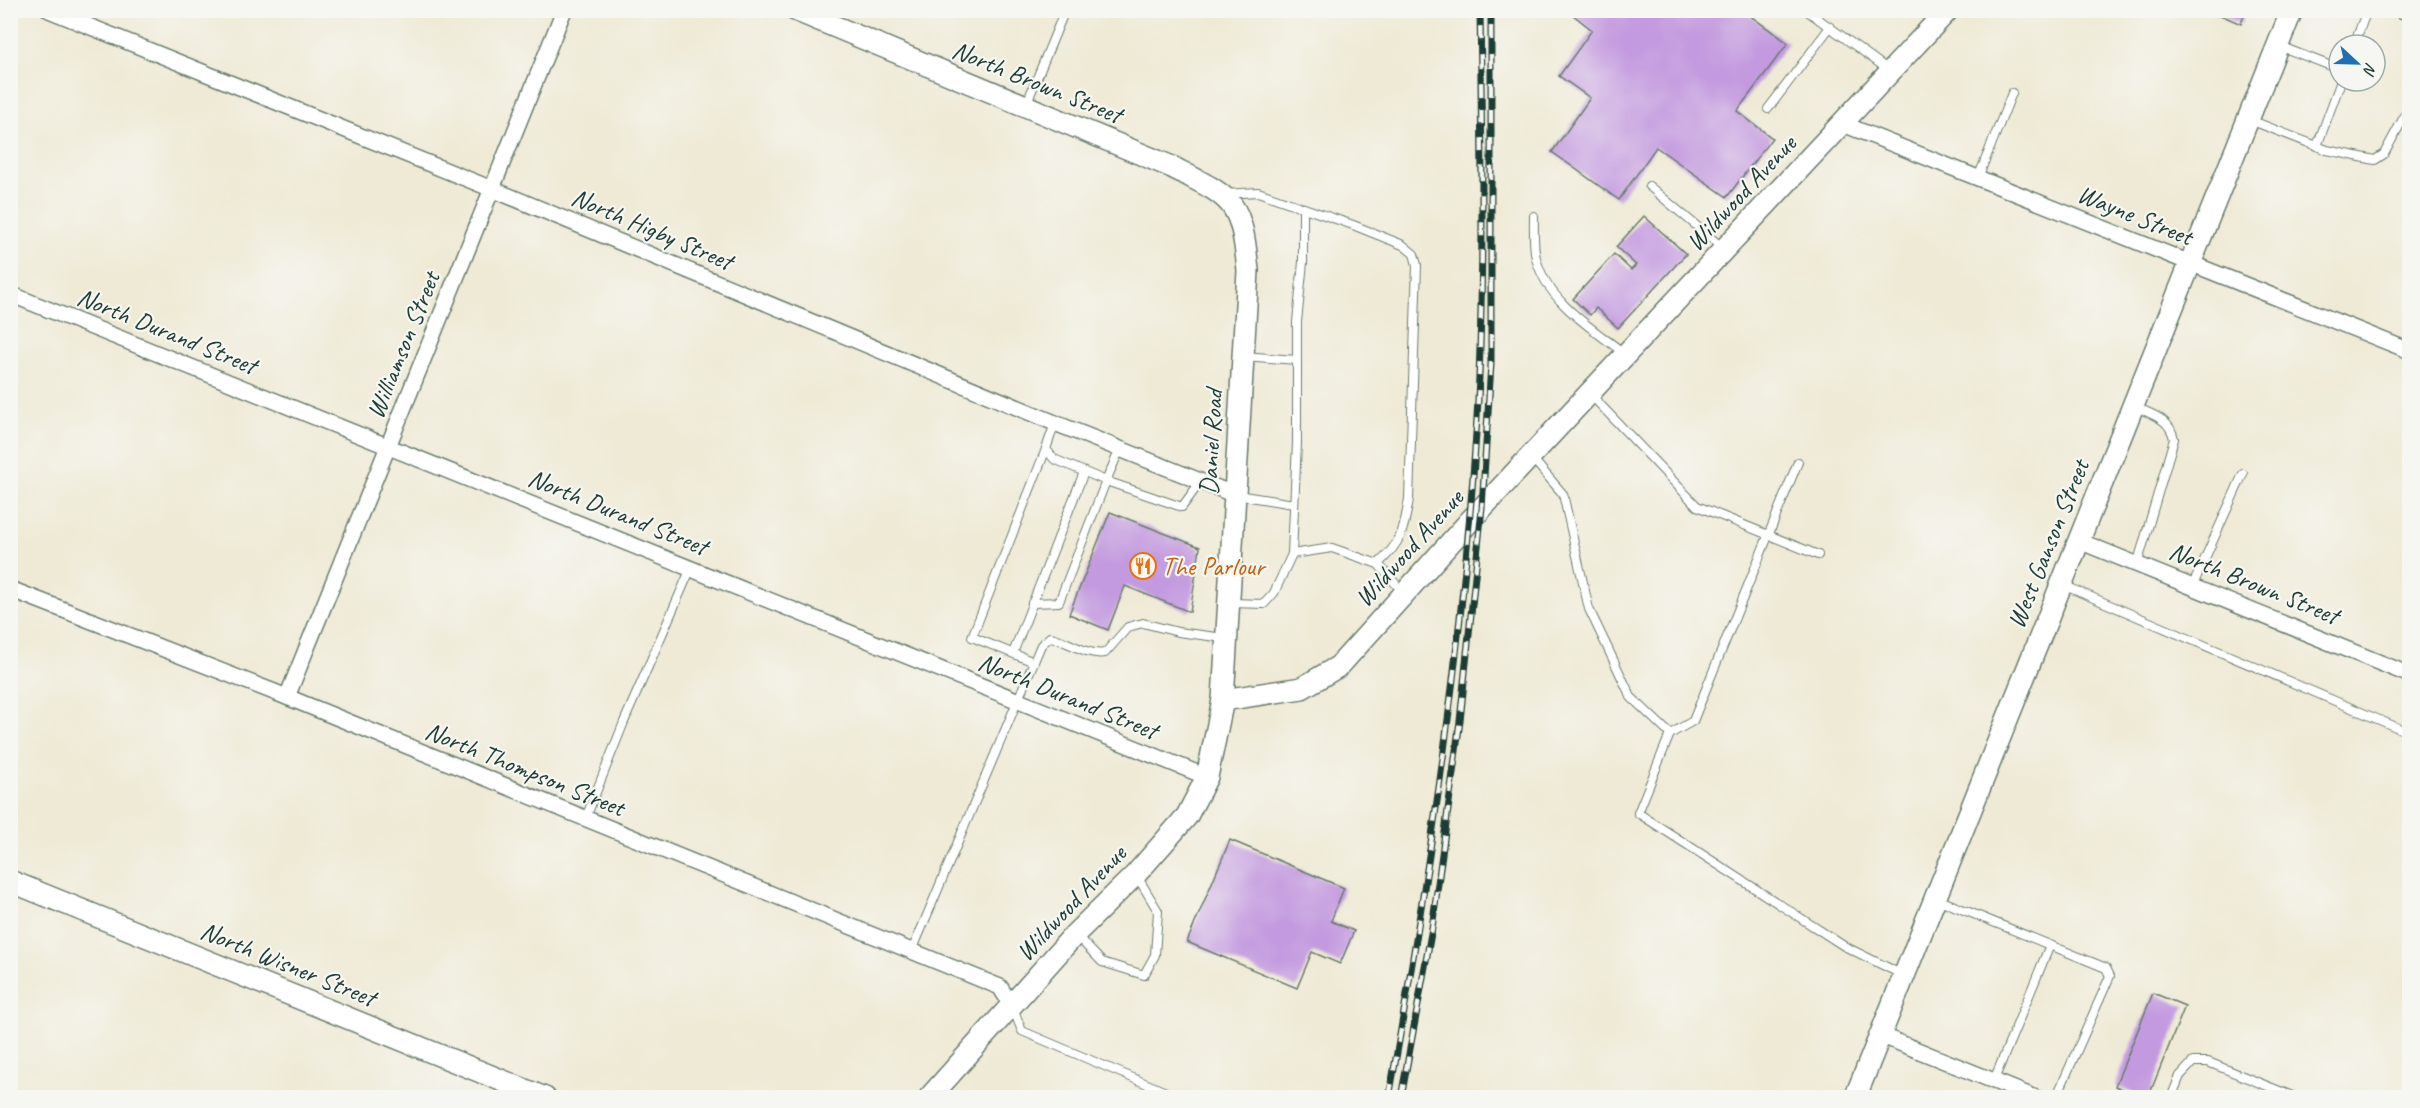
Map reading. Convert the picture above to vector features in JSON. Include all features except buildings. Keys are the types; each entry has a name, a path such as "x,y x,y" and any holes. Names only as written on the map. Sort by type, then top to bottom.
{"street":[{"name":"North Higby Street","path":"49,10 76,16 1055,423 1235,495"},
{"name":"Williamson Street","path":"287,697 564,10"},
{"name":"North Brown Street","path":"795,10 1172,166 1224,194"},
{"name":"Wildwood Avenue","path":"929,1098 1075,934 1136,874 1187,816 1207,777 1223,700 1302,688 1339,666 1404,593 1948,10"},
{"name":"West Ganson Street","path":"1855,1098 2292,10"},
{"path":"2402,10 2409,14"},
{"name":"Wayne Street","path":"1843,124 2409,351"},
{"name":"Daniel Road","path":"1223,700 1248,271 1240,218 1224,194"},
{"name":"North Durand Street","path":"10,294 1207,777"},
{"name":"North Brown Street","path":"2079,541 2409,675"},
{"name":"North Thompson Street","path":"10,589 287,697 1000,987 1012,1006"},
{"name":"North Wisner Street","path":"10,881 545,1098"},
{"path":"1880,1035 2036,1098"}],"lane":[{"path":"1025,106 1065,10"},
{"path":"1806,10 1891,72"},
{"path":"2358,33 2367,10"},
{"path":"1768,109 1830,27"},
{"path":"2278,46 2327,64"},
{"path":"1978,178 2012,93"},
{"path":"2317,146 2337,93"},
{"path":"2248,119 2317,146 2375,160 2384,154 2409,106"},
{"path":"1649,186 1726,250"},
{"path":"1224,194 1258,192 1403,245 1414,254 1418,265 1409,499 1403,535 1394,550 1378,564"},
{"path":"1229,603 1264,604 1274,593 1292,554 1303,208"},
{"path":"1534,216 1535,257 1545,281 1562,304 1627,356"},
{"path":"1243,356 1297,360"},
{"path":"1590,394 1697,506 1818,555"},
{"path":"2133,406 2167,422 2172,427 2174,438 2136,565"},
{"path":"1034,662 972,637 1055,423"},
{"path":"1046,449 1054,459 1084,472 1182,507 1201,481"},
{"path":"1032,603 1059,602 1120,449"},
{"path":"1532,456 1563,494 1589,609 1630,697 1670,734"},
{"path":"1798,462 1693,721 1670,734 1638,813 1844,946 1904,976"},
{"path":"1012,653 1084,472"},
{"path":"2192,587 2243,474"},
{"path":"1235,495 1294,504"},
{"path":"1292,554 1332,548 1378,564 1404,593"},
{"path":"585,820 624,722 691,568"},
{"path":"2061,584 2409,733"},
{"path":"912,951 1041,645 1050,637 1066,641 1095,654 1105,653 1128,627 1143,623 1178,632 1226,638"},
{"path":"1075,934 1102,962 1144,975 1155,955 1158,911 1136,874"},
{"path":"1935,898 2106,968 2110,976 2056,1098"},
{"path":"1994,1080 2050,945"},
{"path":"1012,1006 1022,1031 1180,1098"},
{"path":"2171,1098 2180,1076 2193,1062 2208,1062 2297,1098"}],"railway":[{"path":"1389,1098 1432,838 1444,750 1472,488 1481,303 1480,10"},
{"path":"1401,1098 1432,928 1460,721 1482,508 1491,364 1491,10"}],"place":[{"name":"The Parlour","path":"1143,566"}]}
